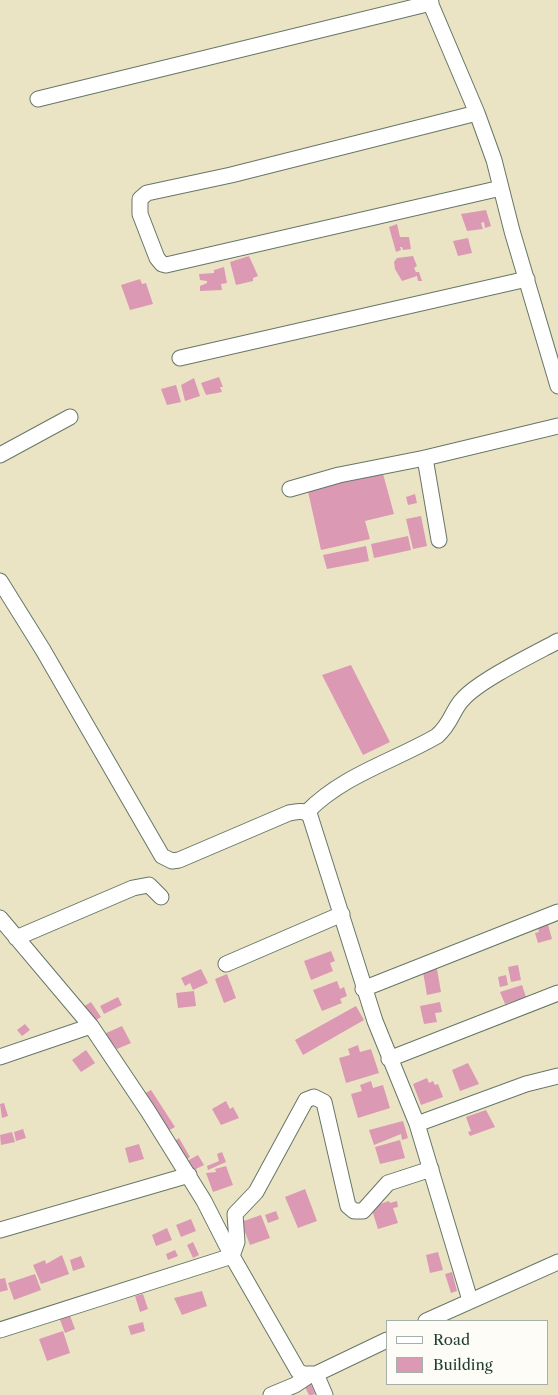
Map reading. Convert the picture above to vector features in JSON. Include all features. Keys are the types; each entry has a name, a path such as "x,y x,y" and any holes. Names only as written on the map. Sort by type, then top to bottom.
{"street":[{"path":"38,99 235,53 430,2 477,113 494,160 558,386"},
{"path":"477,113 231,175 147,193 139,202 142,219 157,258 162,264 166,265 501,188"},
{"path":"180,358 527,279"},
{"path":"0,455 70,417"},
{"path":"290,489 340,475 424,458 558,426"},
{"path":"424,458 439,540"},
{"path":"0,581 43,650 162,856 172,861 179,860 289,813 307,812 315,804 359,775 437,736 448,727 464,698 498,675 558,641"},
{"path":"307,812 311,819 342,914 363,989 389,1059 417,1124 470,1300"},
{"path":"16,938 133,888 149,885 160,898"},
{"path":"363,989 558,912"},
{"path":"226,964 342,914"},
{"path":"0,918 91,1026 189,1175 287,1354 298,1371 313,1375 326,1395"},
{"path":"389,1059 558,993"},
{"path":"0,1057 91,1026"},
{"path":"417,1124 526,1084 558,1076"},
{"path":"232,1256 237,1242 235,1214 256,1192 306,1100 314,1097 324,1102 348,1206 354,1211 363,1211 388,1183 431,1169"},
{"path":"0,1230 189,1175"},
{"path":"0,1330 232,1256"},
{"path":"428,1320 558,1262"},
{"path":"271,1395 386,1340"}],"building":[{"path":"486,210 491,226 485,228 484,222 481,223 483,229 467,231 461,214"},
{"path":"397,224 400,237 409,237 411,249 403,250 400,247 401,250 396,252 389,227"},
{"path":"468,238 472,253 458,256 453,241"},
{"path":"249,256 258,276 253,278 253,281 236,285 230,262"},
{"path":"413,256 417,266 414,268 416,272 419,272 422,281 418,281 417,276 402,281 395,269 394,262 397,258"},
{"path":"224,267 227,283 221,284 222,290 200,291 200,286 207,283 207,281 200,280 199,274 214,273 214,270"},
{"path":"140,279 142,284 146,283 153,304 130,310 121,285"},
{"path":"219,377 223,387 220,387 222,392 206,395 201,383"},
{"path":"194,378 200,396 185,401 181,385"},
{"path":"176,385 181,402 167,405 161,389"},
{"path":"382,470 394,514 365,521 370,539 321,550 307,487"},
{"path":"415,494 417,503 408,505 406,497"},
{"path":"421,516 427,546 413,549 406,519"},
{"path":"408,536 411,550 374,558 371,544"},
{"path":"366,546 369,561 327,569 323,555"},
{"path":"351,665 390,742 363,755 322,675"},
{"path":"547,921 552,939 538,943 535,933 539,932 537,924"},
{"path":"331,951 335,961 330,963 333,971 311,980 304,961"},
{"path":"518,965 521,980 511,982 508,967"},
{"path":"201,969 208,983 193,990 190,983 185,986 181,978"},
{"path":"437,969 441,992 427,995 423,972"},
{"path":"227,974 236,998 224,1003 215,979"},
{"path":"506,975 508,985 500,987 498,977"},
{"path":"337,981 340,989 344,987 347,996 340,999 342,1003 322,1011 313,990"},
{"path":"522,985 526,997 505,1004 500,992"},
{"path":"194,991 196,1006 178,1008 176,993"},
{"path":"118,997 122,1005 104,1014 100,1006"},
{"path":"91,1002 101,1017 93,1022 83,1007"},
{"path":"440,1002 442,1012 435,1013 437,1022 424,1024 420,1006"},
{"path":"356,1006 364,1020 303,1055 295,1040"},
{"path":"25,1024 30,1030 22,1036 17,1030"},
{"path":"122,1026 131,1043 117,1049 104,1034"},
{"path":"358,1045 360,1052 371,1049 379,1073 346,1083 339,1058 350,1055 348,1049"},
{"path":"86,1050 95,1063 81,1072 72,1060"},
{"path":"468,1063 479,1084 460,1091 452,1070"},
{"path":"427,1078 429,1083 433,1081 435,1085 438,1084 443,1097 421,1105 413,1084"},
{"path":"371,1081 373,1088 383,1085 390,1108 358,1118 351,1094 362,1091 360,1085"},
{"path":"151,1090 175,1127 166,1132 142,1095"},
{"path":"226,1101 230,1109 233,1107 239,1118 221,1125 212,1109"},
{"path":"4,1103 8,1116 2,1118 0,1104"},
{"path":"486,1110 495,1127 470,1136 468,1132 471,1131 466,1117"},
{"path":"403,1121 408,1138 402,1140 401,1134 374,1145 369,1130"},
{"path":"23,1129 26,1138 16,1141 14,1132"},
{"path":"12,1132 15,1142 1,1145 0,1135"},
{"path":"179,1138 190,1157 184,1161 173,1142"},
{"path":"400,1140 405,1158 380,1164 375,1147"},
{"path":"139,1144 144,1159 129,1163 125,1148"},
{"path":"222,1152 226,1162 208,1170 207,1166 219,1161 217,1154"},
{"path":"198,1155 204,1165 192,1171 187,1161"},
{"path":"226,1166 233,1185 213,1192 206,1173 216,1172 215,1169"},
{"path":"305,1189 317,1221 298,1228 285,1197"},
{"path":"389,1201 390,1203 397,1201 398,1207 393,1208 398,1223 378,1229 371,1207"},
{"path":"276,1211 279,1219 268,1223 265,1215"},
{"path":"261,1215 270,1238 250,1245 241,1222"},
{"path":"191,1219 196,1231 181,1237 176,1225"},
{"path":"167,1228 172,1240 156,1246 152,1235"},
{"path":"193,1242 199,1255 193,1258 187,1245"},
{"path":"175,1250 178,1256 168,1260 166,1254"},
{"path":"438,1252 443,1270 430,1273 426,1255"},
{"path":"62,1255 69,1274 41,1284 33,1265 45,1260 46,1264"},
{"path":"81,1256 85,1267 73,1271 70,1260"},
{"path":"452,1272 457,1291 451,1293 445,1274"},
{"path":"35,1274 41,1290 14,1300 8,1283"},
{"path":"5,1278 8,1290 0,1292 0,1279"},
{"path":"202,1291 207,1306 182,1315 174,1298"},
{"path":"143,1294 148,1309 140,1312 135,1296"},
{"path":"69,1313 75,1329 65,1333 59,1317"},
{"path":"143,1322 145,1331 131,1335 128,1326"},
{"path":"63,1331 70,1353 47,1361 39,1339"},
{"path":"310,1382 315,1394 312,1395 309,1395 304,1385"}]}
